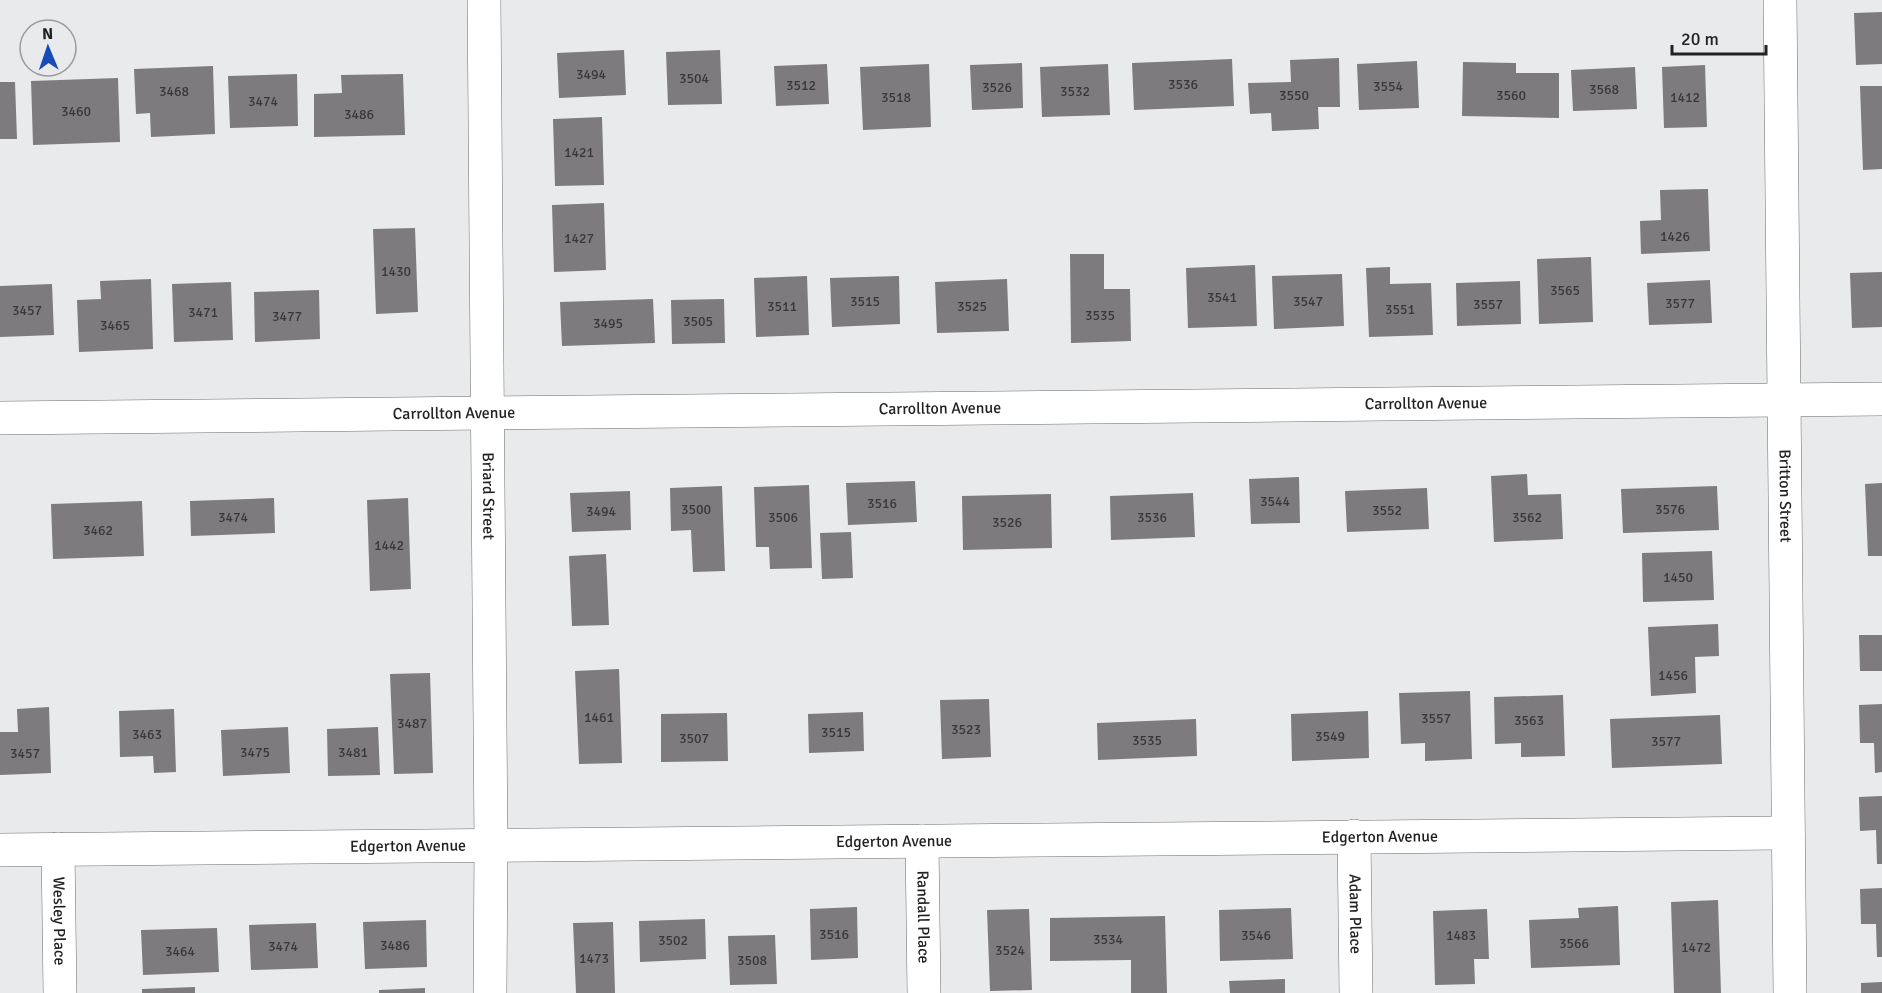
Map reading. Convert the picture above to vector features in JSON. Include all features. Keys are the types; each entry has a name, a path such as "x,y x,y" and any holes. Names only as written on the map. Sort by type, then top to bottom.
{"street":[{"name":"Briard Street","path":"484,0 491,845 490,993"},
{"name":"Britton Street","path":"1780,0 1790,993"},
{"name":"Carrollton Avenue","path":"0,418 1882,399"},
{"name":"Edgerton Avenue","path":"0,850 1788,833"},
{"name":"Adam Place","path":"1354,836 1356,993"},
{"name":"Randall Place","path":"922,841 924,993"},
{"name":"Wesley Place","path":"58,849 60,993"}],"building":[{"path":"1882,12 1882,64 1856,65 1854,13"},
{"path":"624,50 626,95 559,98 557,53"},
{"path":"720,50 722,104 668,105 666,52"},
{"path":"1339,58 1340,107 1318,107 1319,129 1272,131 1271,113 1250,114 1248,83 1291,82 1290,60"},
{"path":"1232,59 1234,106 1134,110 1132,63"},
{"path":"1417,61 1419,108 1359,110 1357,64"},
{"path":"1463,62 1516,63 1516,73 1559,73 1559,118 1462,116"},
{"path":"1022,63 1023,108 972,110 970,65"},
{"path":"827,64 829,104 776,106 774,66"},
{"path":"929,64 931,127 863,130 860,67"},
{"path":"1108,64 1110,115 1042,117 1040,67"},
{"path":"1705,65 1707,127 1664,128 1662,67"},
{"path":"213,66 215,134 151,137 150,113 136,114 134,69"},
{"path":"1635,67 1637,109 1573,111 1571,70"},
{"path":"297,74 298,126 230,128 228,76"},
{"path":"403,74 405,135 314,137 314,94 342,93 341,75"},
{"path":"118,78 120,142 33,145 31,81"},
{"path":"0,82 15,82 17,139 0,139"},
{"path":"1860,86 1882,86 1882,169 1863,170"},
{"path":"602,117 604,185 555,186 553,119"},
{"path":"1708,189 1710,251 1641,254 1640,221 1661,220 1660,190"},
{"path":"604,203 606,270 554,272 552,205"},
{"path":"415,228 418,312 376,314 373,229"},
{"path":"1070,254 1104,254 1104,289 1130,289 1131,341 1071,343"},
{"path":"1591,257 1593,322 1539,324 1537,259"},
{"path":"1255,265 1257,326 1188,328 1186,268"},
{"path":"1390,267 1390,284 1431,283 1433,335 1369,337 1366,268"},
{"path":"1882,272 1882,327 1852,328 1850,273"},
{"path":"1342,274 1344,326 1274,329 1272,276"},
{"path":"807,276 809,335 756,337 754,278"},
{"path":"899,276 900,324 832,327 830,278"},
{"path":"151,279 153,349 79,352 77,300 101,299 100,281"},
{"path":"1007,279 1009,331 937,333 935,282"},
{"path":"1710,280 1712,323 1649,325 1647,283"},
{"path":"1520,281 1521,324 1457,326 1456,283"},
{"path":"231,282 233,340 174,342 172,284"},
{"path":"52,284 54,335 0,337 0,286"},
{"path":"319,290 320,339 255,342 254,292"},
{"path":"653,299 655,343 562,346 560,302"},
{"path":"724,299 725,343 672,344 671,300"},
{"path":"1527,474 1528,495 1561,494 1563,539 1494,542 1491,476"},
{"path":"1299,477 1300,523 1251,524 1249,479"},
{"path":"915,481 917,522 848,525 846,483"},
{"path":"1882,483 1882,556 1868,556 1865,484"},
{"path":"809,485 812,568 770,569 769,547 756,547 754,487"},
{"path":"722,486 725,571 693,572 691,530 671,531 670,488"},
{"path":"1717,486 1719,530 1623,533 1621,489"},
{"path":"1427,488 1429,529 1347,532 1345,491"},
{"path":"630,491 631,530 572,532 570,493"},
{"path":"1193,493 1195,537 1111,540 1110,496"},
{"path":"1051,494 1052,548 963,550 962,496"},
{"path":"274,498 275,533 191,536 190,501"},
{"path":"408,498 411,589 370,591 367,500"},
{"path":"142,501 144,556 53,559 51,504"},
{"path":"851,532 853,578 822,579 820,533"},
{"path":"1712,551 1714,600 1643,602 1642,553"},
{"path":"606,554 609,625 572,626 569,556"},
{"path":"1718,624 1719,656 1695,657 1696,693 1651,696 1648,627"},
{"path":"1859,635 1882,635 1882,671 1860,671"},
{"path":"619,669 622,763 579,764 575,671"},
{"path":"430,673 433,773 394,774 390,674"},
{"path":"1470,691 1472,759 1425,761 1425,743 1401,744 1399,693"},
{"path":"1563,695 1565,756 1521,757 1521,743 1495,744 1494,697"},
{"path":"989,699 991,757 942,759 940,700"},
{"path":"1882,704 1882,772 1875,773 1874,743 1860,743 1859,705"},
{"path":"49,707 51,773 0,775 0,732 18,732 17,709"},
{"path":"174,709 176,772 154,773 153,756 120,757 119,711"},
{"path":"1368,711 1369,758 1292,761 1291,714"},
{"path":"863,712 864,751 809,753 808,714"},
{"path":"727,713 728,761 661,762 661,714"},
{"path":"1720,715 1722,764 1612,768 1610,719"},
{"path":"1196,719 1197,756 1098,760 1097,723"},
{"path":"288,727 290,773 223,776 221,730"},
{"path":"378,727 380,775 328,776 327,729"},
{"path":"1882,796 1882,864 1877,864 1876,830 1860,831 1859,797"},
{"path":"1882,888 1882,957 1877,957 1876,924 1861,924 1860,889"},
{"path":"1718,900 1721,993 1674,993 1671,902"},
{"path":"1618,906 1620,965 1531,968 1529,920 1579,918 1578,908"},
{"path":"857,907 858,958 811,960 810,909"},
{"path":"1291,908 1293,959 1220,961 1219,910"},
{"path":"1029,909 1032,990 990,991 987,910"},
{"path":"1487,909 1489,959 1474,959 1475,984 1435,985 1433,911"},
{"path":"1165,916 1167,993 1131,993 1131,960 1050,961 1050,918"},
{"path":"705,919 706,959 640,962 639,921"},
{"path":"426,920 427,967 365,969 363,922"},
{"path":"613,922 615,993 576,993 573,923"},
{"path":"316,923 318,968 251,970 249,925"},
{"path":"217,928 219,972 143,975 141,930"},
{"path":"775,935 777,984 730,985 728,936"},
{"path":"1285,979 1285,993 1230,993 1229,981"},
{"path":"1882,982 1882,993 1861,993 1861,983"},
{"path":"195,987 195,993 142,993 142,989"},
{"path":"425,988 425,993 379,993 379,990"}]}
